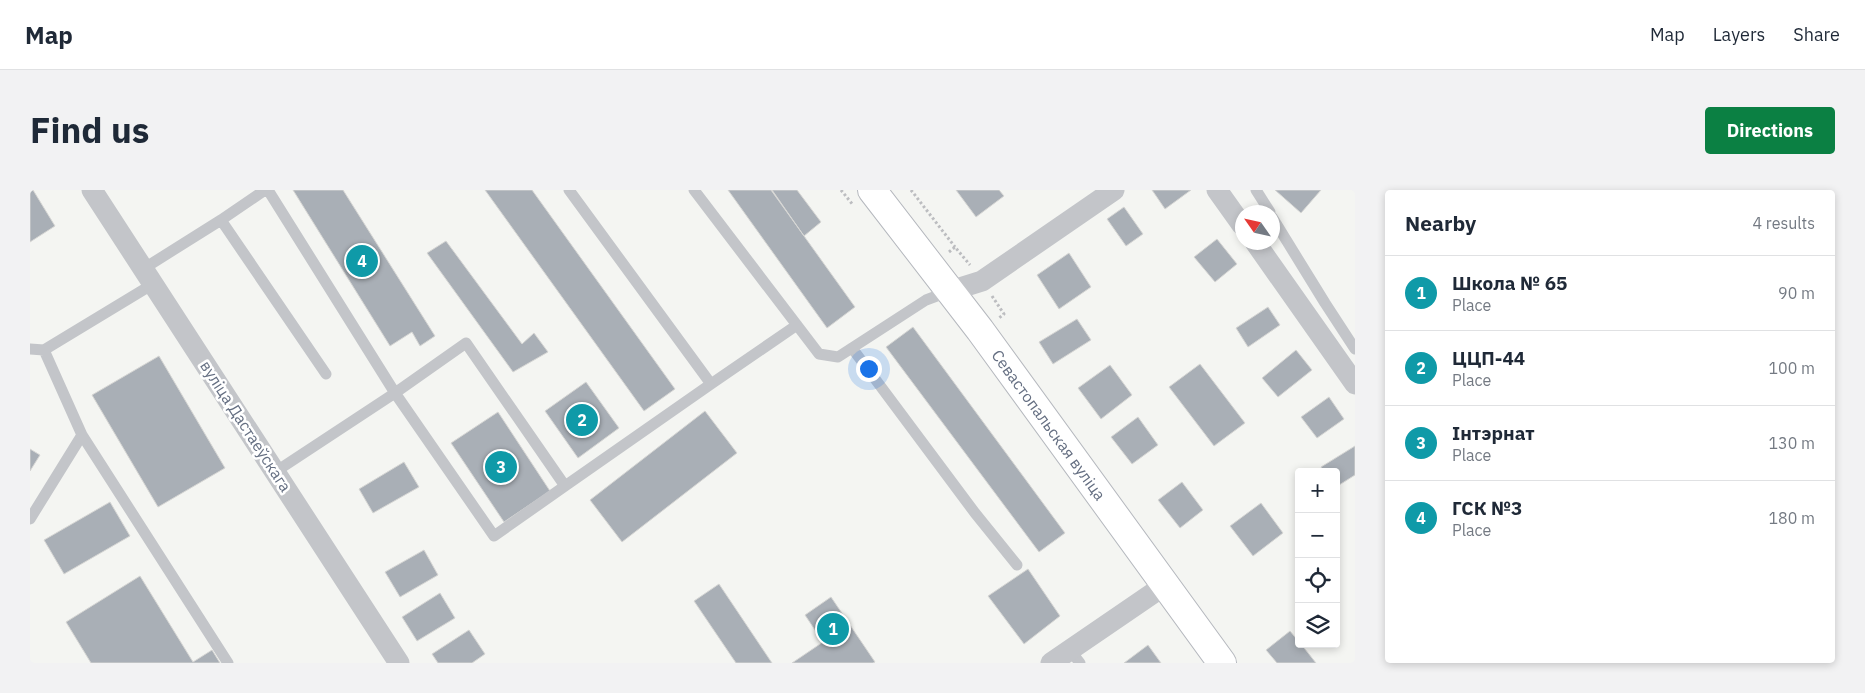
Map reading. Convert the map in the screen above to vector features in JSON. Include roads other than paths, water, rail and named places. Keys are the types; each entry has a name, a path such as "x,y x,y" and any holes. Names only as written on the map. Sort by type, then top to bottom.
{"street":[{"name":"вуліца Дастаеўскага","path":"92,190 399,663"},
{"name":"Севастопальская вуліца","path":"872,190 950,291 1222,663"},
{"path":"950,291 982,281 1114,190"},
{"path":"1217,190 1235,215"},
{"path":"1261,250 1355,384"},
{"path":"1051,663 1075,656 1165,584"}],"lane":[{"path":"30,349 44,350 266,190 395,393 494,536 797,325"},
{"path":"569,190 711,384"},
{"path":"694,190 819,354 838,358 926,300 950,291"},
{"path":"1256,190 1266,205"},
{"path":"222,220 326,374"},
{"path":"1280,230 1324,303 1355,349"},
{"path":"275,472 395,393 466,343 565,486"},
{"path":"852,348 975,513 1017,565"},
{"path":"44,350 82,435 228,663"},
{"path":"30,519 82,435"}],"place":[{"name":"ГСК №3","path":"362,261"},
{"name":"ЦЦП-44","path":"582,420"},
{"name":"Інтэрнат","path":"501,467"},
{"name":"Школа № 65","path":"833,629"}]}
